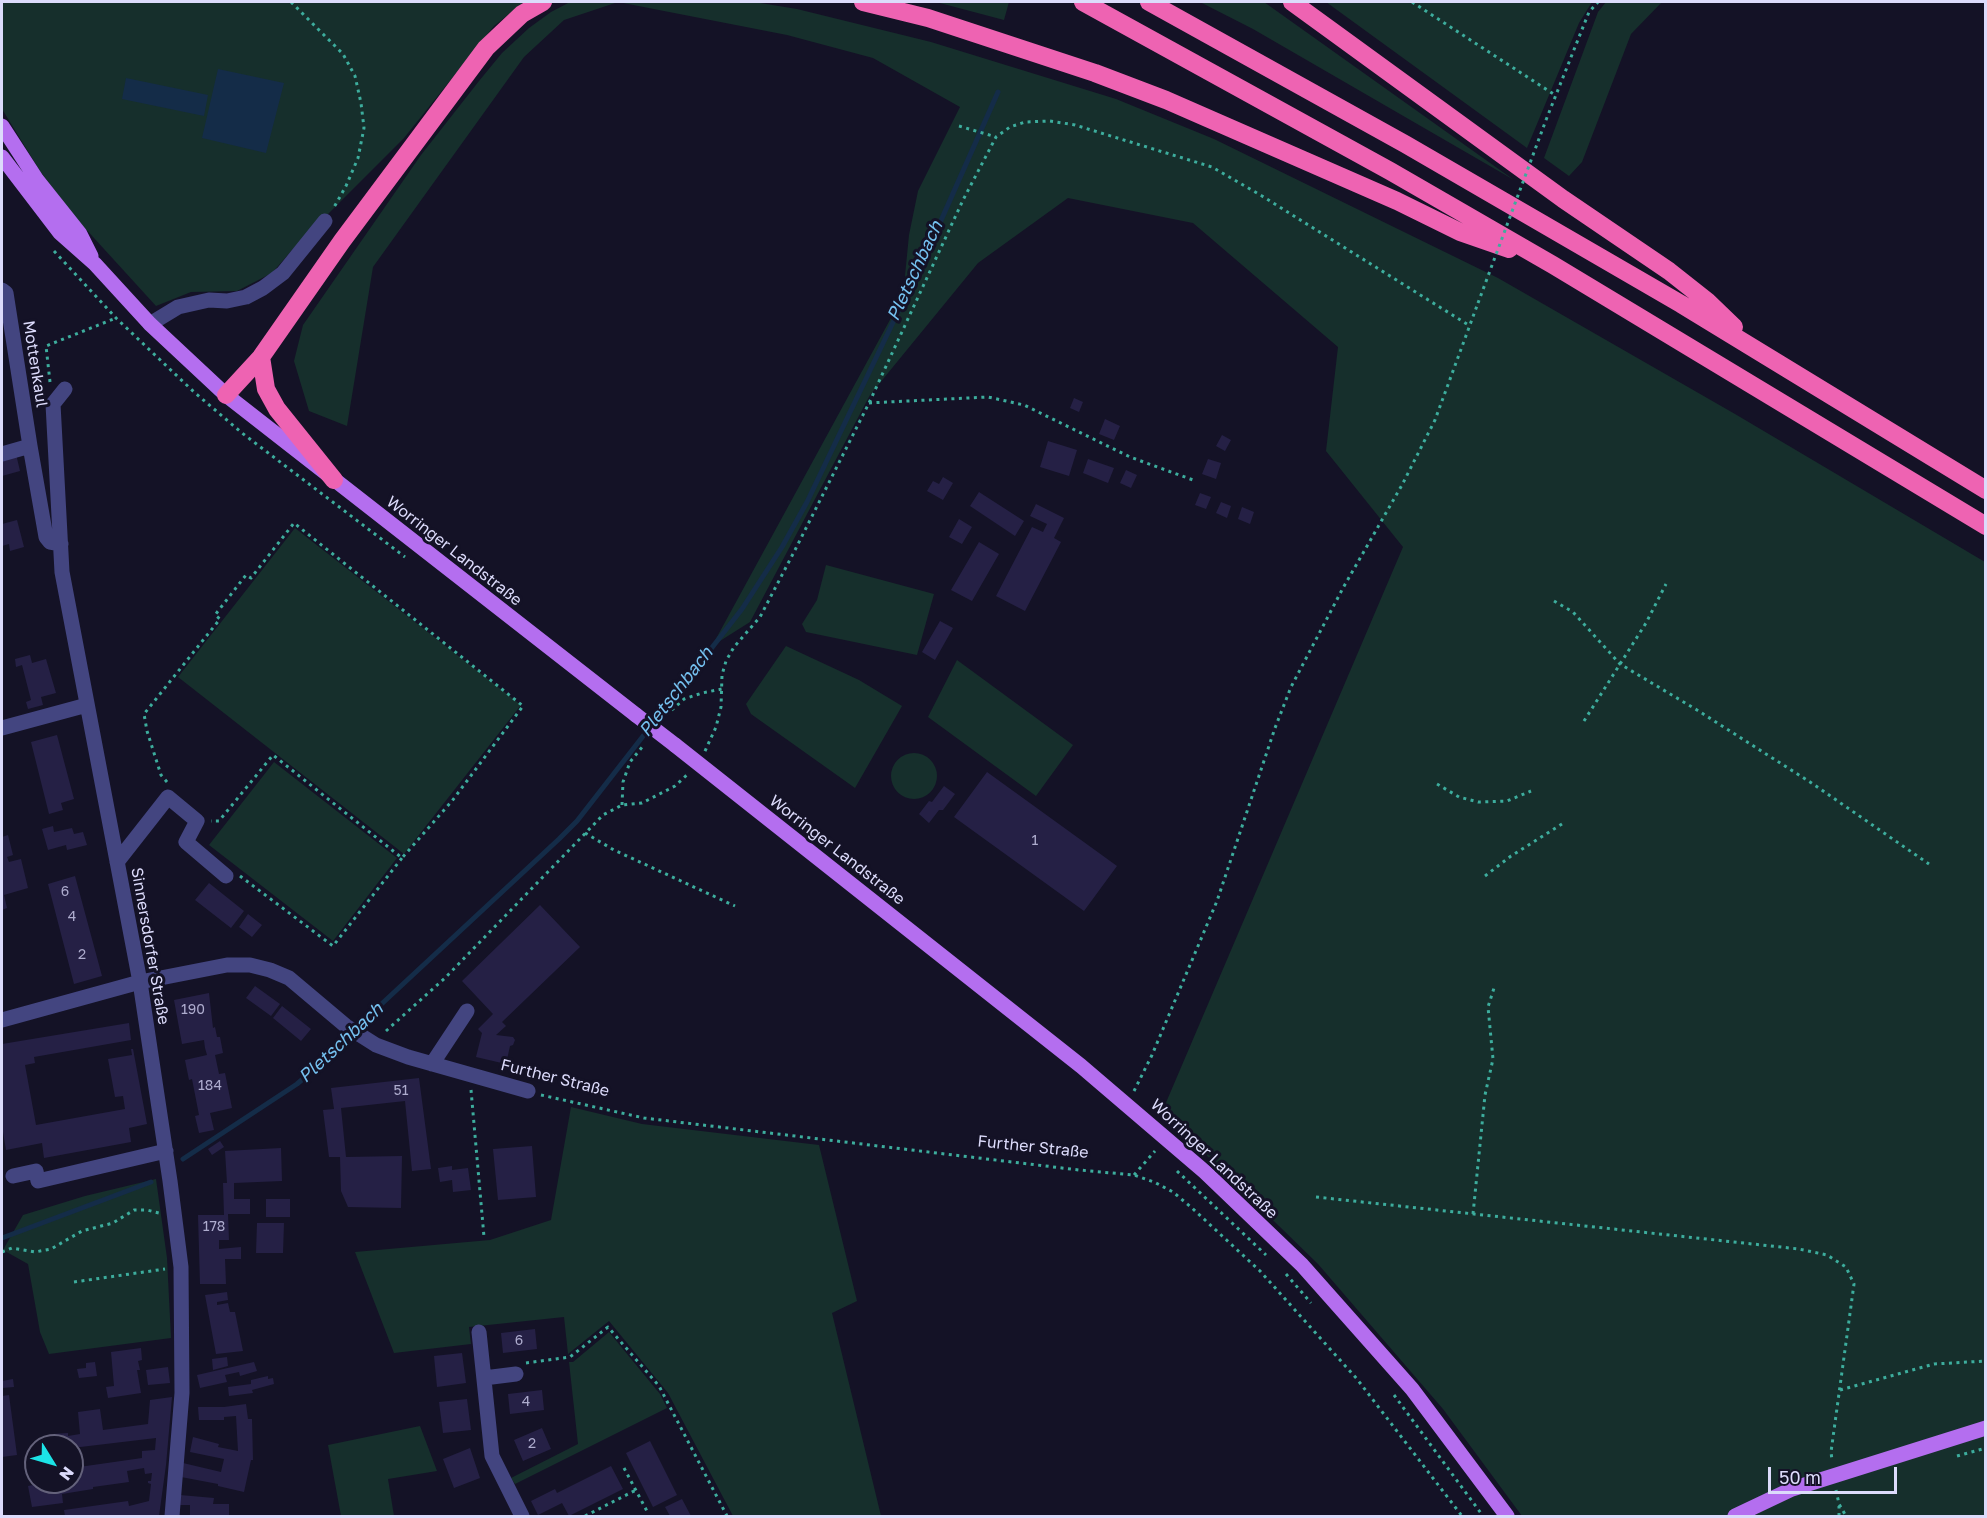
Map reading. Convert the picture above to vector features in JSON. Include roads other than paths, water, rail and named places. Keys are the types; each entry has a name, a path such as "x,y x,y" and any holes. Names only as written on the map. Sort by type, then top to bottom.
{"highway":[{"path":"226,395 261,357 342,241 486,48 522,14 543,2"},
{"path":"863,2 928,18 1095,73 1166,100 1397,201 1460,232 1553,265"},
{"path":"1083,2 1380,165 1553,265 1986,526"},
{"path":"1149,2 1405,144 1759,351 1986,490"},
{"path":"1292,2 1563,199 1669,272 1707,302 1759,351"},
{"path":"261,357 266,389 277,409 334,480"}],"main road":[{"name":"Worringer Landstraße","path":"2,126 37,180 80,234 94,264"},
{"name":"Worringer Landstraße","path":"2,157 60,233 94,264 150,324 226,395 697,762 1128,1104 1205,1172 1302,1265 1412,1389 1508,1516"},
{"path":"1735,1516 1792,1488 1986,1428"}],"street":[{"path":"150,324 178,307 209,300 227,301 246,297 263,288 283,273 325,221"},
{"name":"Mottenkaul","path":"2,290 6,293 46,537 50,542 60,544"},
{"name":"Sinnersdorfer Straße","path":"65,389 53,404 62,572 140,982 166,1151 181,1272 182,1393 172,1516"},
{"path":"2,454 30,446"},
{"path":"2,728 87,705"},
{"path":"117,862 168,797 197,821 186,842 226,876"},
{"name":"Further Straße","path":"2,1020 140,982 227,965 250,965 289,978 346,1026 370,1042 432,1064 528,1091"},
{"path":"432,1064 467,1011"},
{"path":"13,1176 36,1171 38,1181 166,1151"},
{"path":"479,1332 492,1456 522,1516"},
{"path":"484,1378 516,1374"}],"water":[{"path":"218,69 284,83 266,153 202,138"},
{"path":"126,78 208,95 204,116 122,99"}],"waterway":[{"name":"Pletschbach","path":"183,1159 297,1084 340,1047 374,1011 559,839 577,821 742,609 782,547 807,502 931,243 998,92"},
{"name":"Pletschbach","path":"2,1238 151,1182"}]}
